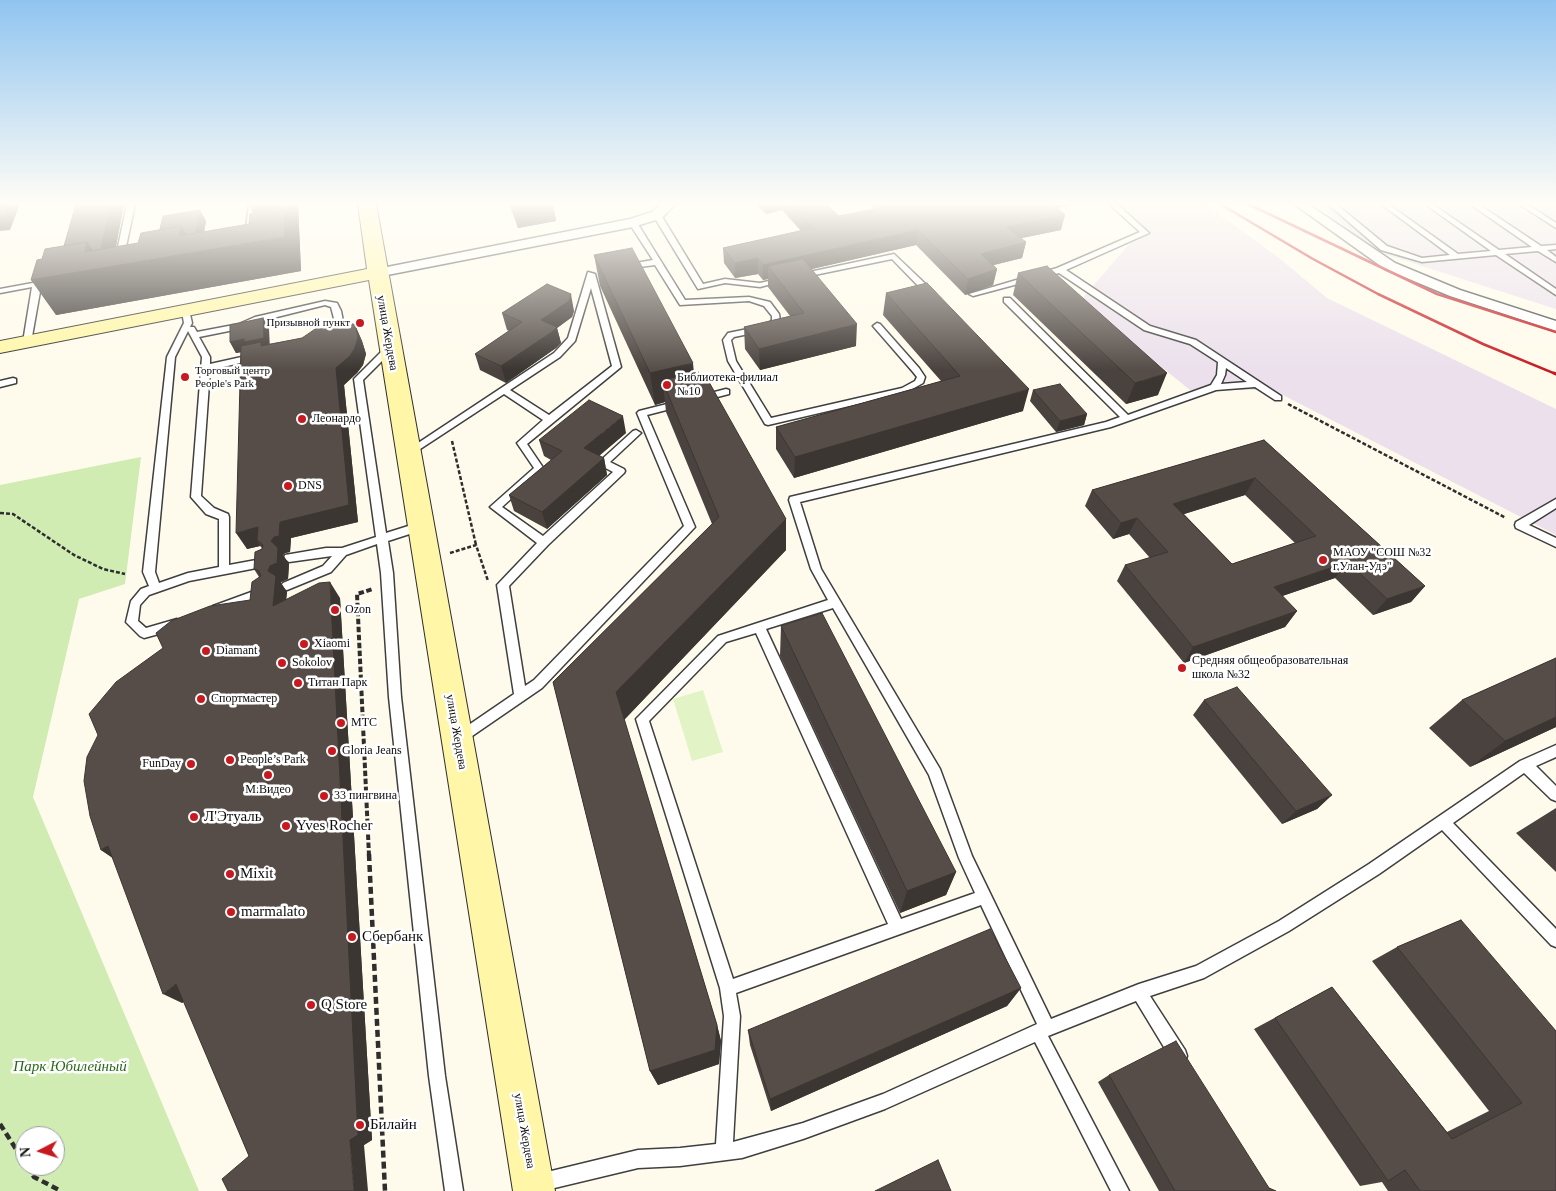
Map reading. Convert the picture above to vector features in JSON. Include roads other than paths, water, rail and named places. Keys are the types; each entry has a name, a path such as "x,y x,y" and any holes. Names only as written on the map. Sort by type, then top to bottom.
{"main road":[{"name":"улица Жердева","path":"375,260 533,1188"},
{"path":"0,347 187,317 377,273"}],"street":[{"path":"377,273 446,260"},
{"path":"1381,260 1390,266 1440,287 1556,326"}],"lane":[{"path":"119,260 117,270 126,268"},
{"path":"685,260 702,286 725,281 760,285 877,260"},
{"path":"897,260 939,303"},
{"path":"973,294 1060,270 1084,260"},
{"path":"1506,260 1556,293"},
{"path":"619,269 657,262 683,303 749,299 767,304 776,316 776,321 770,327 732,335 727,340 732,360 768,422 905,390 919,383 921,377 916,370 877,326"},
{"path":"1060,270 1147,328 1193,342 1278,398"},
{"path":"408,453 557,355 572,338 596,273 617,367 522,443 539,469 495,507 544,542"},
{"path":"0,291 54,281"},
{"path":"27,342 36,284"},
{"path":"1007,300 1126,418"},
{"path":"194,335 241,326 258,318 325,303 334,305 340,326 334,332 325,334"},
{"path":"187,317 206,358 196,497 210,511 224,517 224,570"},
{"path":"155,587 150,572 171,357 187,317"},
{"path":"390,348 358,379 386,571 395,697 437,1076 454,1191"},
{"path":"206,368 264,355"},
{"path":"1215,387 1221,375 1222,362"},
{"path":"0,384 13,381"},
{"path":"1120,1191 1042,1030 966,858 935,773 816,569 794,500 1026,446 1126,418 1215,387 1256,384"},
{"path":"504,390 549,420"},
{"path":"457,740 538,684 690,527 642,413 726,392"},
{"path":"521,696 503,585 544,542 620,470 603,463 636,433"},
{"path":"1556,503 1520,525 1556,543"},
{"path":"290,558 326,552 342,552 421,526"},
{"path":"288,586 328,569 342,552"},
{"path":"188,621 144,632 132,622 135,604 145,592 155,587 188,577 267,562"},
{"path":"206,613 265,591"},
{"path":"724,1152 732,1016 728,988 642,719 722,639 836,602"},
{"path":"759,627 897,927"},
{"path":"533,1188 638,1159 680,1158 742,1149 803,1131 884,1102 1042,1030 1139,992 1199,973 1284,926 1374,869 1525,765 1556,751"},
{"path":"1525,765 1556,794"},
{"path":"1443,822 1556,940"},
{"path":"728,988 984,896"},
{"path":"1139,992 1186,1067"}],"railway":[{"path":"1314,260 1378,294 1483,344 1556,374 1554,373"},
{"path":"1365,260 1437,294 1556,332"}],"place":[{"name":"Призывной пункт","path":"360,323"},
{"name":"Торговый центр People's Park","path":"185,377"},
{"name":"Библиотека-филиал №10","path":"667,385"},
{"name":"Леонардо","path":"302,419"},
{"name":"DNS","path":"288,486"},
{"name":"МАОУ \"СОШ №32 г.Улан-Удэ\"","path":"1323,560"},
{"name":"Ozon","path":"335,610"},
{"name":"Xiaomi","path":"304,644"},
{"name":"Diamant","path":"206,651"},
{"name":"Sokolov","path":"282,663"},
{"name":"Средняя общеобразовательная школа №32","path":"1182,668"},
{"name":"Титан Парк","path":"298,683"},
{"name":"Спортмастер","path":"201,699"},
{"name":"МТС","path":"341,723"},
{"name":"Gloria Jeans","path":"332,751"},
{"name":"People’s Park","path":"230,760"},
{"name":"FunDay","path":"191,764"},
{"name":"М.Видео","path":"268,775"},
{"name":"33 пингвина","path":"324,796"},
{"name":"Л'Этуаль","path":"194,817"},
{"name":"Yves Rocher","path":"286,826"},
{"name":"Mixit","path":"230,874"},
{"name":"marmalato","path":"231,912"},
{"name":"Сбербанк","path":"352,937"},
{"name":"Q Store","path":"311,1005"},
{"name":"Билайн","path":"360,1125"}],"park label":[{"name":"Парк Юбилейный","path":"70,1067"}]}
